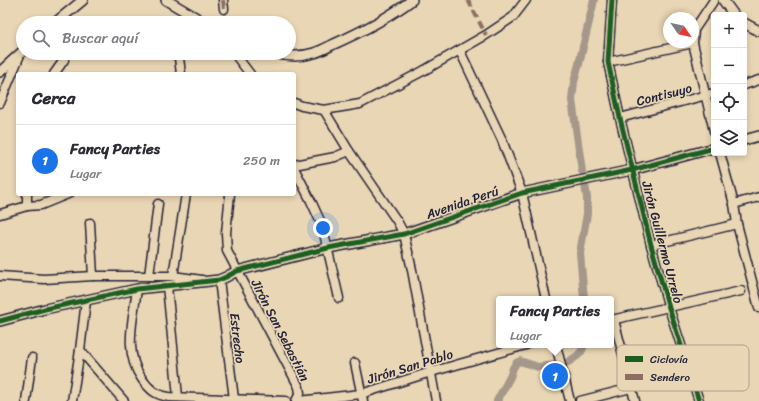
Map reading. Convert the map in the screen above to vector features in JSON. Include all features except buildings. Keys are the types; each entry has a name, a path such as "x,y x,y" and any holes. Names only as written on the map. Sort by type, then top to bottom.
{"street":[{"path":"64,16 83,0"},
{"path":"166,0 188,16"},
{"path":"223,0 224,9"},
{"path":"296,56 314,53 346,39 373,25 412,0"},
{"path":"296,104 324,110 360,104 460,51 513,17 526,0"},
{"name":"Jirón Guillermo Urrelo","path":"612,0 608,62 632,170 651,245 681,345"},
{"path":"699,22 714,0"},
{"path":"723,0 732,12"},
{"path":"747,25 759,31"},
{"path":"608,62 671,48"},
{"path":"694,48 711,120"},
{"path":"460,51 502,140 522,193 545,296"},
{"path":"0,72 16,57"},
{"path":"0,103 18,60"},
{"path":"55,72 64,60"},
{"path":"179,60 181,72"},
{"path":"239,60 248,72"},
{"path":"747,84 759,80"},
{"name":"Contisuyo","path":"620,118 711,94"},
{"path":"324,110 348,151 397,221 404,234 436,401"},
{"path":"747,139 759,136"},
{"name":"Avenida Perú","path":"0,322 45,309 137,289 219,280 237,271 328,248 404,234 522,193 632,170 711,149"},
{"path":"296,165 335,157 348,151"},
{"path":"721,156 759,308"},
{"path":"296,172 322,225 339,298"},
{"path":"27,196 27,206"},
{"path":"0,214 27,206 41,205 63,196"},
{"path":"173,276 186,196"},
{"name":"Jirón San Sebastián","path":"230,196 226,233 227,251 299,387 300,393 297,401"},
{"path":"734,204 759,197"},
{"path":"149,276 158,204"},
{"path":"90,223 93,276"},
{"path":"651,245 737,224"},
{"path":"0,276 44,279 93,276 173,276 201,279 207,282"},
{"name":"Estrecho","path":"219,280 234,399"},
{"path":"167,286 178,397"},
{"path":"137,289 130,346 139,375 148,388 154,393 160,396 169,397 286,401"},
{"path":"614,320 741,291"},
{"path":"73,400 86,301"},
{"path":"614,327 619,345"},
{"name":"Jirón San Pablo","path":"297,401 362,397 431,372 515,348"},
{"path":"557,348 570,401"},
{"path":"80,350 124,401"},
{"path":"26,401 32,358"},
{"path":"355,363 362,397"},
{"path":"580,401 619,391"},
{"path":"632,391 635,401"},
{"name":"Jirón Guillermo Urrelo","path":"696,391 699,401"}],"waterway":[{"path":"582,171 572,100 574,82 594,0"},
{"path":"584,296 580,253 587,214 585,184"},
{"path":"568,362 576,357 583,348"},
{"path":"497,401 516,363 520,361 538,367 556,365"}],"marked path":[{"path":"223,0 224,9"},
{"path":"468,0 486,35"}],"cycle path":[{"path":"612,0 608,62 651,245 681,345"},
{"path":"0,321 45,309 137,289 219,280 237,271 328,248 404,234 522,193 632,170 711,149"},
{"path":"696,391 699,401"}],"place":[{"name":"Fancy Parties","path":"555,376"}]}
